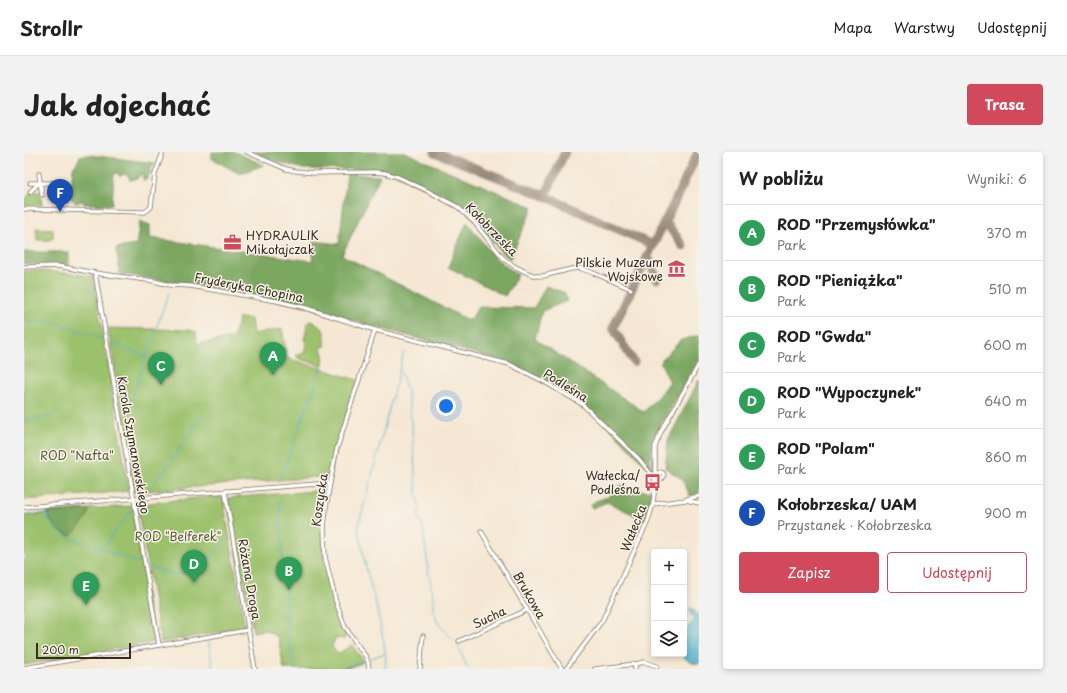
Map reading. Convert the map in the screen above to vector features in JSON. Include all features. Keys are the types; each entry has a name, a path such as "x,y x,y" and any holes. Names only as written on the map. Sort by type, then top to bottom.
{"street":[{"path":"24,208 145,212 151,207 155,174 162,152"},
{"name":"Kołobrzeska","path":"247,152 286,169 296,171 314,173 370,171 389,174 428,191 458,207 473,221 504,259 530,274 543,276 579,268 631,289"},
{"path":"39,174 39,183 42,195"},
{"path":"30,183 53,183"},
{"path":"30,192 39,183"},
{"name":"Fryderyka Chopina","path":"24,267 58,266 277,301 306,308 375,330 466,352"},
{"name":"Karola Szymanowskiego","path":"95,273 158,645"},
{"name":"Koszycka","path":"370,669 366,657 345,627 336,602 326,557 324,529 330,483 342,433 375,330"},
{"name":"Podleśna","path":"466,352 509,364 543,381 582,404 639,459 655,479"},
{"name":"Wałecka","path":"567,669 602,621 648,521 653,504 655,484 655,447 661,432 699,364"},
{"path":"655,474 661,472 664,473 663,478 655,484"},
{"path":"24,507 330,483"},
{"name":"Różana Droga","path":"225,491 255,669"},
{"path":"653,504 686,500 699,496"},
{"path":"686,500 699,503"},
{"name":"Brukowa","path":"481,531 562,669"},
{"name":"Sucha","path":"459,641 527,610"},
{"path":"24,668 248,630"},
{"path":"420,669 423,636"},
{"path":"595,669 645,662 657,666"},
{"path":"635,664 635,669"}],"green space":[{"path":"212,152 235,152 264,165 240,174 211,158"},
{"path":"254,152 404,152 533,207 510,259 502,253 462,205 387,170 303,169 265,158"},
{"path":"88,155 155,163 148,178 143,180 143,176 140,174 137,179 130,180 128,175 122,174 120,177 118,173 114,174 112,205 84,204 83,201 78,202 77,204 73,201 70,194 73,168 80,156"},
{"path":"347,174 380,176 342,255 470,321 478,307 534,308 546,286 565,293 567,301 542,311 535,339 644,412 670,382 660,362 681,340 699,335 699,360 653,438 651,446 650,470 603,421 578,401 511,363 379,328 310,307 225,290 120,274 116,248 136,245 140,221 150,225 150,238 312,261 314,241 339,244"},
{"path":"31,192 40,192 42,205 24,205 24,202"},
{"path":"467,222 495,258 518,275 505,296 448,267"},
{"path":"36,228 53,229 53,238 49,240 37,240"},
{"path":"24,252 69,252 69,266 24,264"},
{"name":"ROD \"Nafta\"","path":"36,270 93,276 129,491 24,500 24,271"},
{"path":"239,318 251,319 253,334 282,329 287,358 357,380 335,452 330,476 134,492 108,328 189,330 196,332 197,344 233,338"},
{"path":"309,321 318,324 324,332 325,346 321,348 324,360 322,367 300,359 296,356 300,353 304,353 306,344 304,339"},
{"path":"699,380 699,493 690,496 682,479 665,468 668,440"},
{"path":"621,485 637,490 652,491 645,520 607,502 592,508 590,506 595,501 608,497"},
{"path":"327,490 323,511 323,554 341,629 347,637 344,639 335,638 332,647 338,654 352,645 362,659 362,663 344,669 284,669 278,637 265,630 253,632 244,578 241,577 228,498"},
{"name":"ROD \"Belferek\"","path":"221,496 223,498 245,628 161,642 137,505"},
{"path":"132,506 154,642 24,665 24,516 45,514 47,512"},
{"path":"89,510 87,517 71,536 56,528 47,513"}],"water":[{"path":"690,608 692,608 699,615 699,664 689,661 684,657 687,657 687,628 694,620 689,611"}],"waterway":[{"path":"152,340 169,293"},
{"path":"24,321 54,322 103,339"},
{"path":"110,342 120,346"},
{"path":"143,366 152,342"},
{"path":"124,348 146,356"},
{"path":"385,669 386,659 384,643 358,528 404,352"},
{"path":"318,377 322,367"},
{"path":"133,395 142,369"},
{"path":"400,370 407,390 412,428 416,487 420,508 418,514 423,528 433,598 433,608 440,626 454,640"},
{"path":"280,479 317,380"},
{"path":"128,410 132,398"},
{"path":"172,460 203,415"},
{"path":"24,419 53,417"},
{"path":"150,488 170,463"},
{"path":"279,501 285,588"},
{"path":"101,549 132,510"},
{"path":"29,514 45,513 55,529 69,537"},
{"path":"147,566 173,575 190,572 196,566 214,555 229,537"},
{"path":"71,538 91,545"},
{"path":"92,545 129,559"},
{"path":"131,560 141,563"},
{"path":"285,590 288,632"},
{"path":"289,635 294,669"},
{"path":"208,639 213,669"},
{"path":"457,644 468,669"},
{"path":"371,658 385,653"},
{"path":"340,669 366,660"}],"taxiway":[{"path":"435,152 545,196 653,245 698,152"},
{"path":"545,196 565,152"},
{"path":"665,221 683,246"},
{"path":"634,362 613,328 653,245"},
{"path":"648,257 657,279"}],"place":[{"name":"Kołobrzeska/ UAM","path":"60,212"},
{"name":"HYDRAULIK Mikołajczak","path":"233,242"},
{"name":"Pilskie Muzeum Wojskowe","path":"676,269"},
{"name":"ROD \"Przemysłówka\"","path":"273,375"},
{"name":"ROD \"Gwda\"","path":"161,385"},
{"name":"Wałecka/ Podleśna","path":"653,482"},
{"name":"ROD \"Wypoczynek\"","path":"194,583"},
{"name":"ROD \"Pieniążka\"","path":"289,590"},
{"name":"ROD \"Polam\"","path":"86,605"}]}
